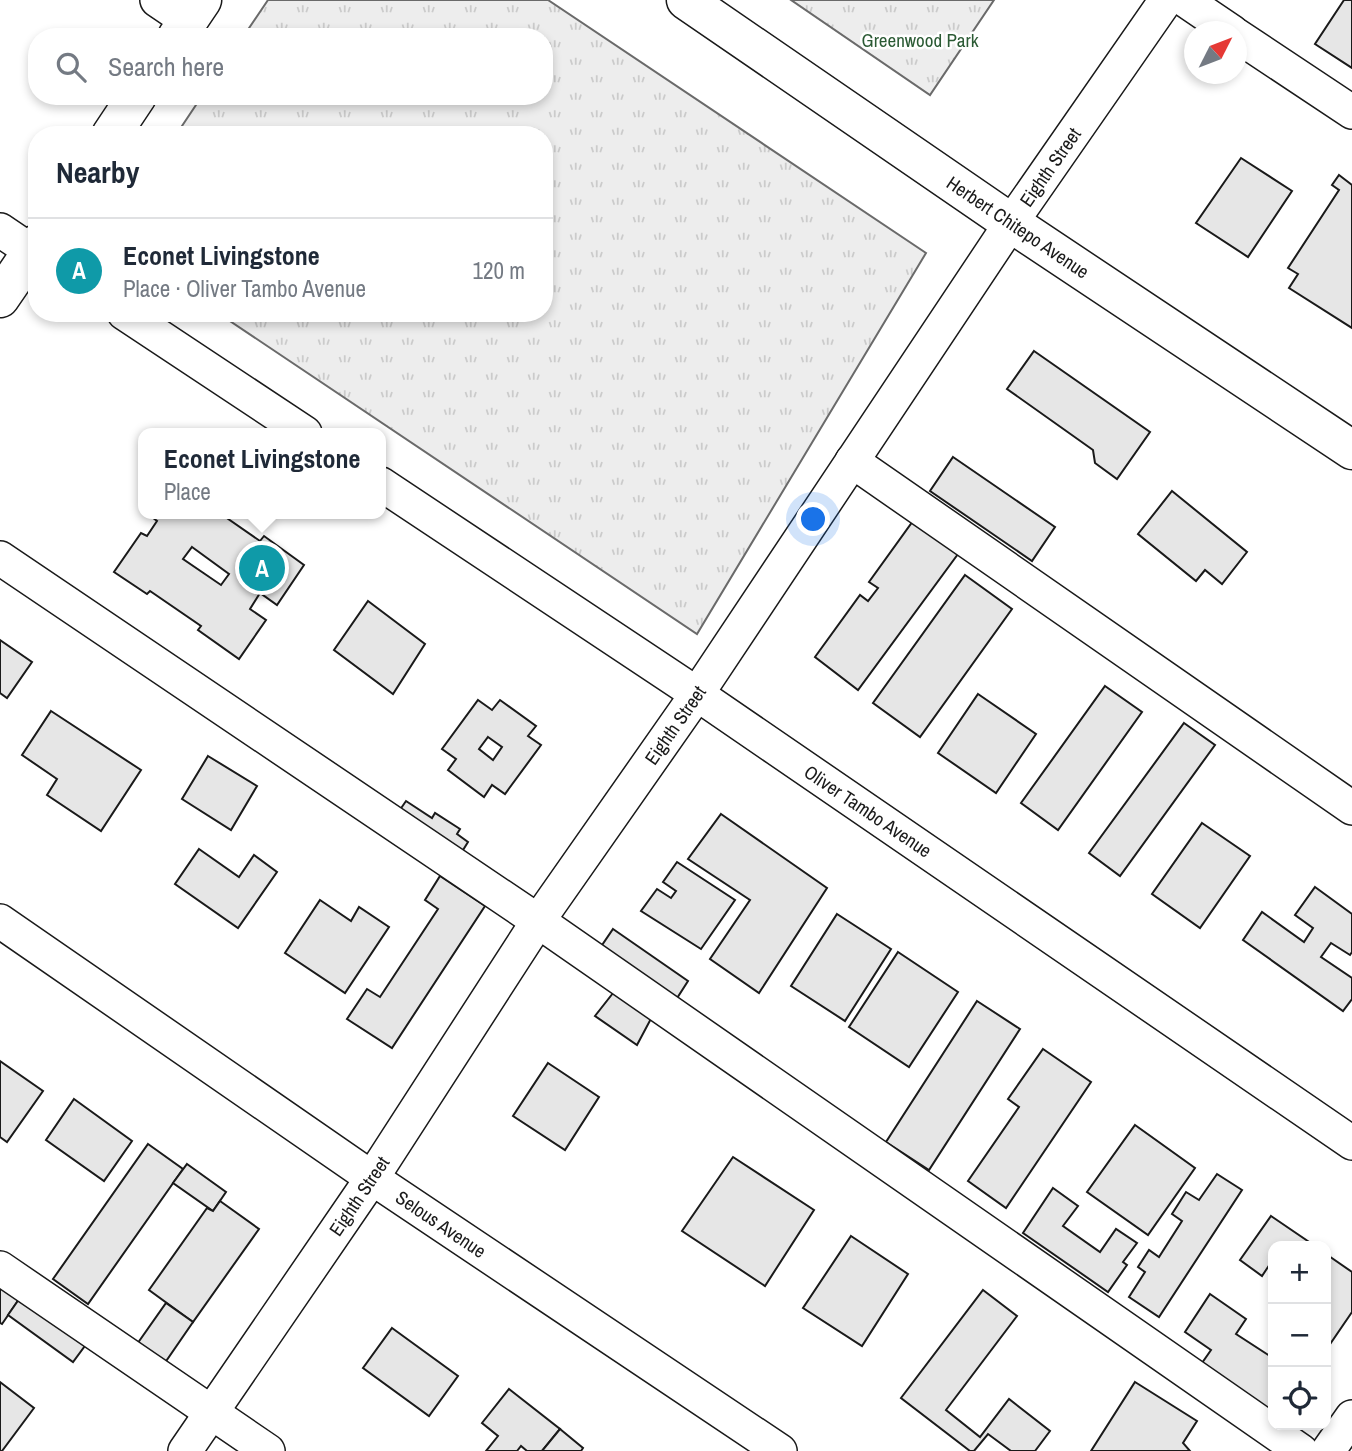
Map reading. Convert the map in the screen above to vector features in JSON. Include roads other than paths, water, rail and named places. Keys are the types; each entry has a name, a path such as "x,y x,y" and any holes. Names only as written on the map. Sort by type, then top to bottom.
{"main road":[{"name":"Herbert Chitepo Avenue","path":"686,0 1011,223 1352,450"},
{"path":"117,126 131,105"},
{"path":"0,298 28,260"}],"street":[{"name":"Eighth Street","path":"184,1451 372,1178 538,921 697,694 1011,223 1166,0"},
{"path":"1185,0 1216,21"},
{"path":"1247,42 1352,113"},
{"path":"0,230 28,246"},
{"path":"138,322 297,428"},
{"path":"852,461 1352,808"},
{"name":"Oliver Tambo Avenue","path":"386,487 697,694 1352,1143"},
{"path":"0,558 538,921 1301,1451"},
{"name":"Selous Avenue","path":"0,921 372,1178 780,1451"},
{"path":"0,1268 268,1451"},
{"path":"1328,1451 1352,1416"}],"place":[{"name":"Econet Livingstone","path":"262,568"}],"park label":[{"name":"Greenwood Park","path":"920,40"}]}
